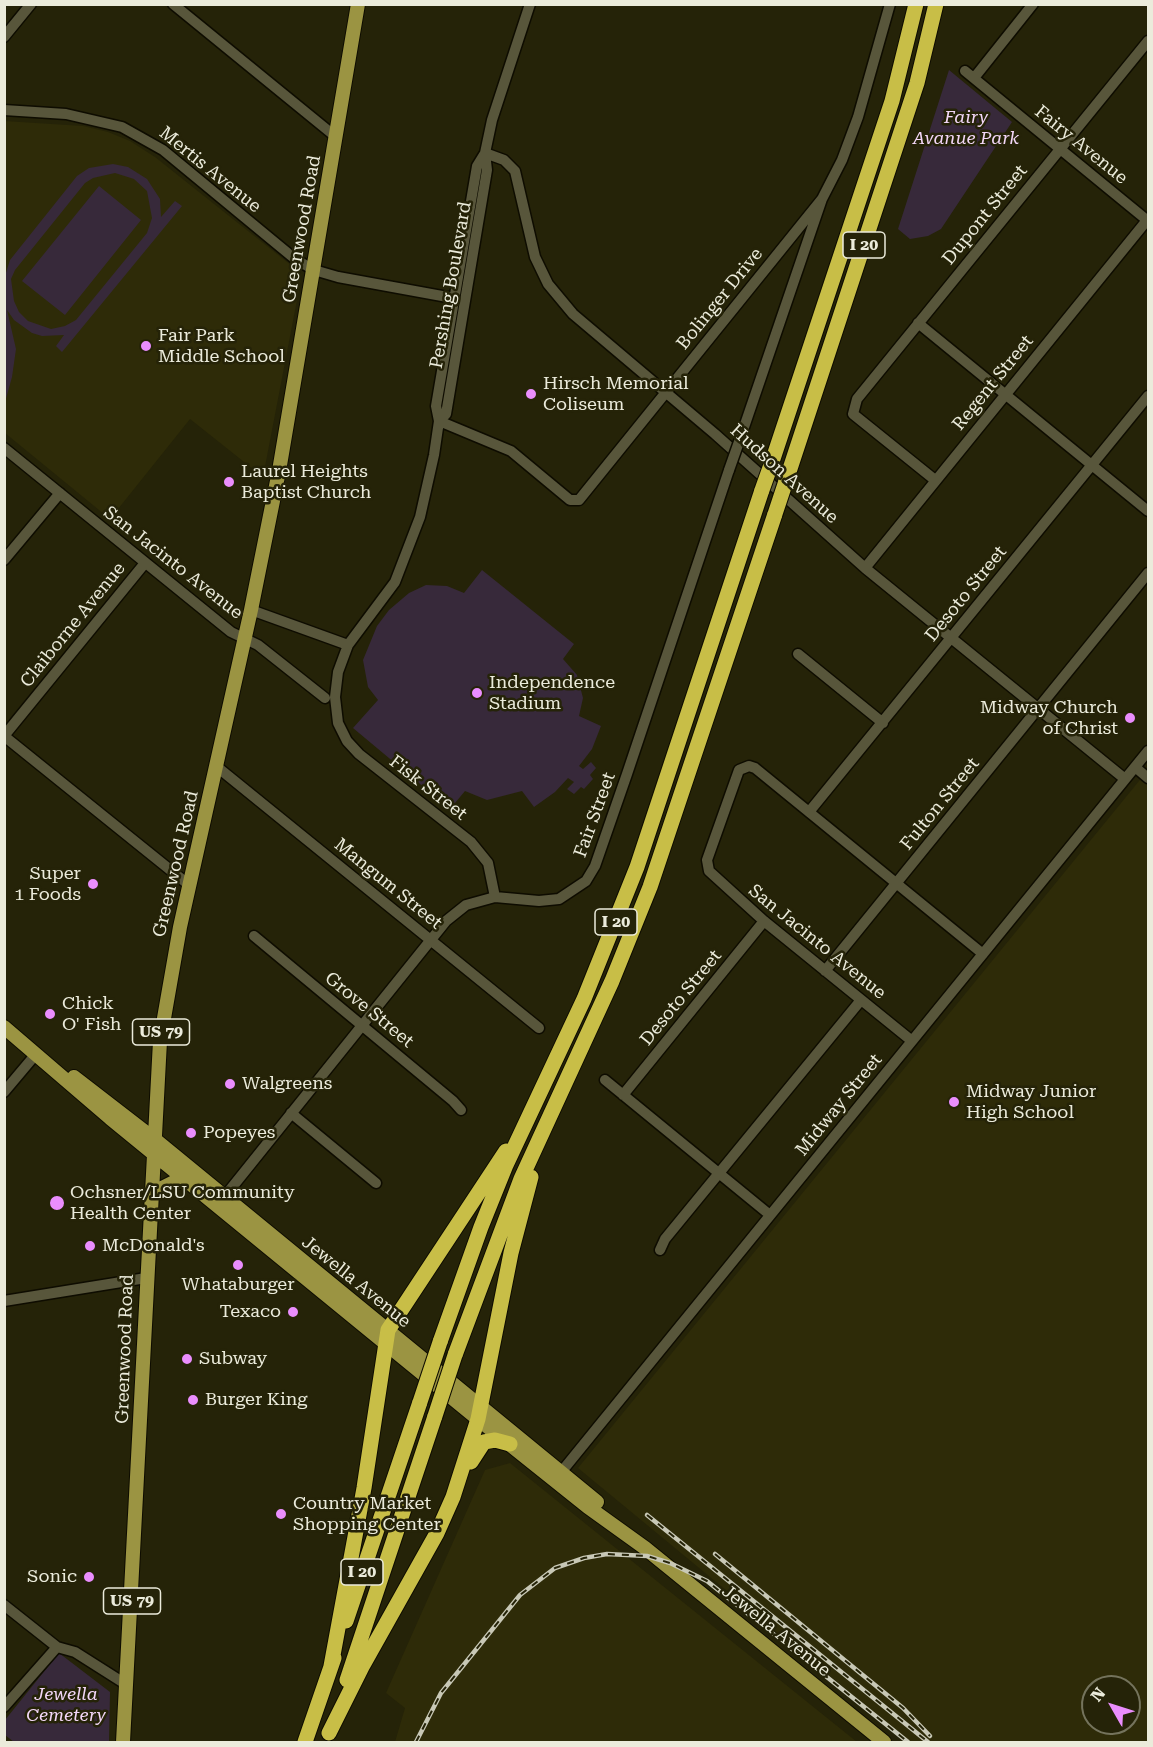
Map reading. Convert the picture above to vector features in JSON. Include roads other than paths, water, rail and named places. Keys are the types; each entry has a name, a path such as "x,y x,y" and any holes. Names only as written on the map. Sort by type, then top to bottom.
{"highway":[{"name":"I 20","path":"305,1743 481,1227 520,1134 584,999 637,867 892,101 916,4"},
{"name":"I 20","path":"327,1738 498,1235 612,981 650,887 917,83 936,4"},
{"path":"331,1666 364,1488 386,1337 498,1161 520,1134"},
{"path":"453,1497 479,1412 511,1253 541,1135"},
{"path":"327,1738 363,1665 437,1533 453,1497 482,1444 495,1440 510,1444"}],"main road":[{"name":"Greenwood Road","path":"123,1743 152,1145 160,1041 189,885 251,610 279,471 358,4"},
{"name":"Jewella Avenue","path":"4,1027 152,1145 884,1743"},
{"name":"Jewella Avenue","path":"152,1145 188,1182 220,1202"},
{"path":"150,1194 174,1182 188,1182"},
{"name":"Jewella Avenue","path":"479,1412 510,1444 558,1476"}],"street":[{"path":"4,37 32,4"},
{"path":"173,4 336,137"},
{"name":"Pershing Boulevard","path":"439,421 446,414 487,170 485,153 492,120 530,4"},
{"name":"Bolinger Drive","path":"740,438 822,199 842,160 858,117 890,4"},
{"name":"Fairy Avenue","path":"1033,4 969,75 1148,220"},
{"name":"Dupont Street","path":"935,480 853,414 857,399 1149,41"},
{"name":"Mertis Avenue","path":"4,110 82,116 116,125 163,150 295,259 314,270 338,277 453,298"},
{"name":"Pershing Boulevard","path":"335,706 338,672 348,645 386,598 400,571 425,496 439,421 436,406 453,298 477,166 485,153"},
{"name":"Hudson Avenue","path":"485,153 510,165 519,178 531,246 543,274 573,314 864,568 1125,779"},
{"name":"Bolinger Drive","path":"439,421 511,451 574,501 579,500 822,199"},
{"name":"Regent Street","path":"864,568 1148,220"},
{"path":"918,323 1149,511"},
{"name":"Desoto Street","path":"809,812 1149,396"},
{"name":"Fair Street","path":"220,1202 447,921 466,905 495,897 539,901 559,899 581,886 595,866 740,438"},
{"name":"San Jacinto Avenue","path":"4,448 231,632 244,637 325,698"},
{"path":"4,560 60,493"},
{"name":"Claiborne Avenue","path":"4,736 145,563"},
{"name":"Fulton Street","path":"825,971 1149,573"},
{"path":"251,610 348,645"},
{"path":"798,654 883,723"},
{"name":"Fisk Street","path":"335,706 342,734 359,754 471,842 489,863 495,897"},
{"path":"4,736 189,885"},
{"name":"Midway Street","path":"558,1476 1149,751"},
{"name":"Mangum Street","path":"216,766 539,1028"},
{"name":"San Jacinto Avenue","path":"809,812 755,768 743,767 736,774 707,864 713,877 912,1041"},
{"path":"1135,767 1149,778"},
{"path":"809,812 983,954"},
{"name":"Desoto Street","path":"623,1095 764,921"},
{"name":"Grove Street","path":"254,936 461,1110"},
{"path":"660,1251 665,1239 861,1000"},
{"path":"4,1092 36,1054"},
{"path":"605,1080 771,1215"},
{"path":"291,1113 376,1182"},
{"path":"4,1301 146,1278"},
{"path":"4,1605 57,1647 75,1652 127,1685"},
{"path":"6,1703 57,1647"}],"railway":[{"path":"647,1515 928,1742"},
{"path":"416,1742 441,1693 520,1595 555,1568 584,1558 607,1554 647,1556 670,1563 707,1581 908,1742"},
{"path":"715,1554 903,1708 930,1736"}],"place":[{"name":"Fair Park Middle School","path":"146,346"},
{"name":"Hirsch Memorial Coliseum","path":"531,394"},
{"name":"Laurel Heights Baptist Church","path":"229,482"},
{"name":"Independence Stadium","path":"477,693"},
{"name":"Midway Church of Christ","path":"1130,718"},
{"name":"Super 1 Foods","path":"93,884"},
{"name":"Chick O' Fish","path":"50,1014"},
{"name":"Walgreens","path":"230,1084"},
{"name":"Midway Junior High School","path":"954,1102"},
{"name":"Popeyes","path":"191,1133"},
{"name":"Ochsner/LSU Community Health Center","path":"57,1203"},
{"name":"McDonald's","path":"90,1246"},
{"name":"Whataburger","path":"238,1265"},
{"name":"Texaco","path":"293,1312"},
{"name":"Subway","path":"187,1359"},
{"name":"Burger King","path":"193,1400"},
{"name":"Country Market Shopping Center","path":"281,1514"},
{"name":"Sonic","path":"89,1577"}],"park label":[{"name":"Fairy Avanue Park","path":"966,128"},
{"name":"Jewella Cemetery","path":"66,1705"}]}
